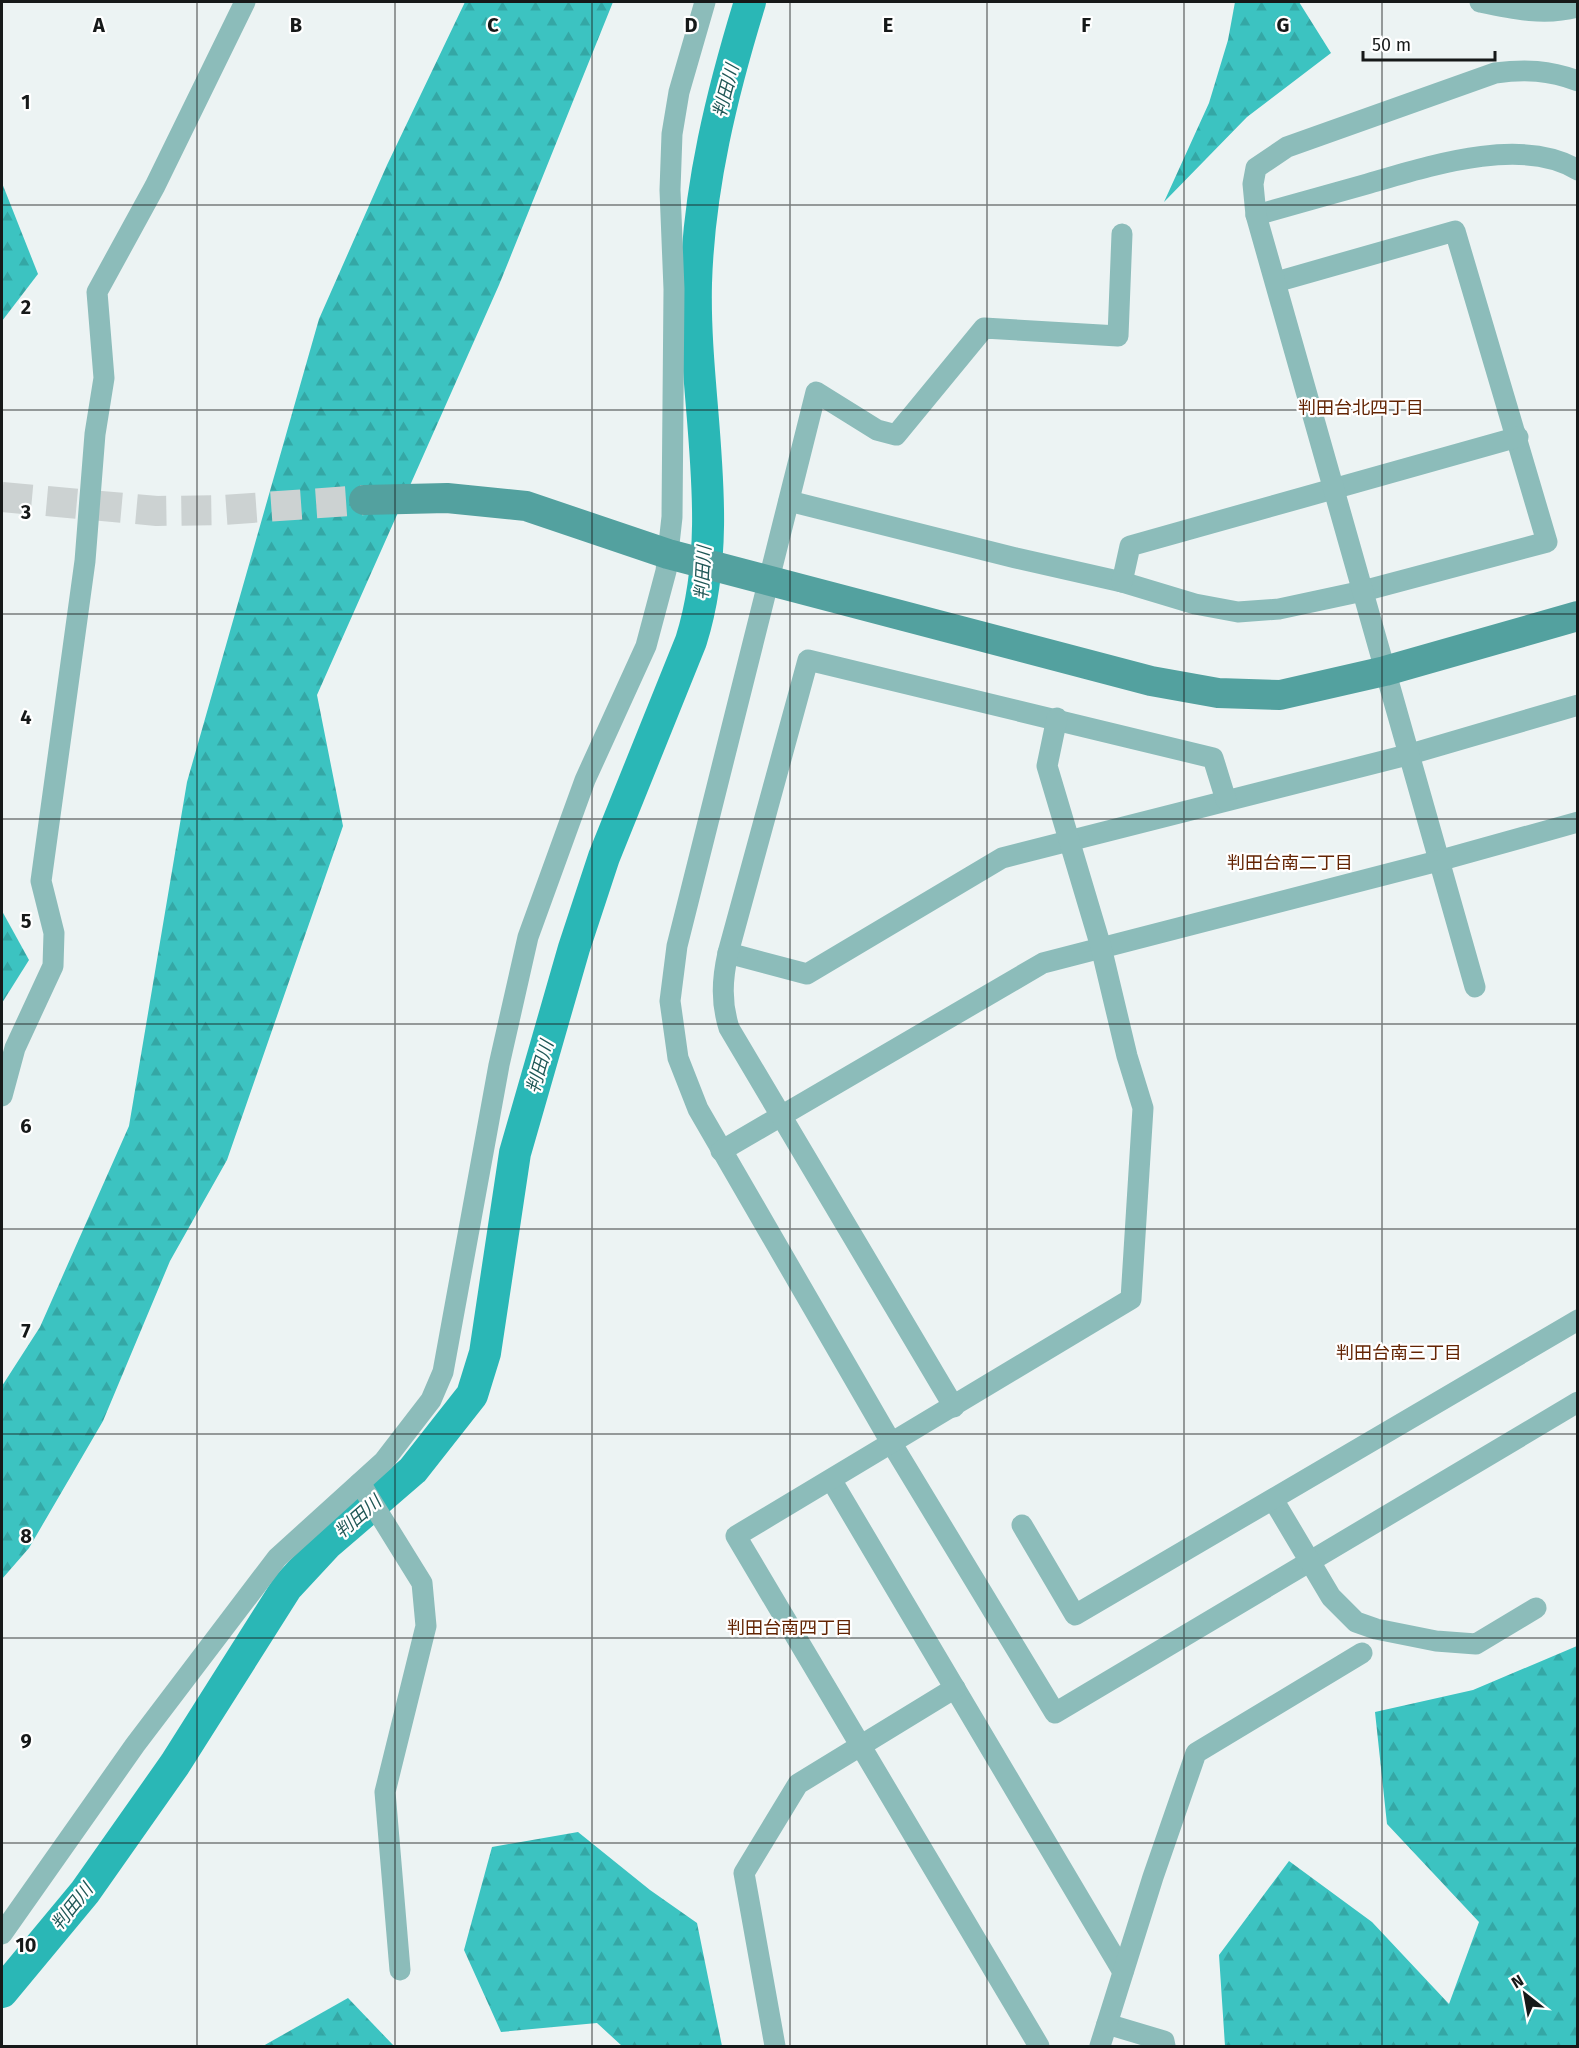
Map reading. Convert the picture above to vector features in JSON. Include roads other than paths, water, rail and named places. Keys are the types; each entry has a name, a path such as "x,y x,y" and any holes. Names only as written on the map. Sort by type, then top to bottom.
{"street":[{"path":"2,1096 15,1048 53,966 54,933 42,881 86,561 95,434 104,378 97,292 155,186 245,2"},
{"path":"2,1934 135,1745 277,1558 364,1487 431,1400 443,1372 499,1065 528,937 585,780 646,646 675,556 672,517 674,289 670,190 672,134 679,92 705,2"},
{"path":"1480,2 1529,11 1560,11 1578,7"},
{"path":"1475,987 1407,755 1256,215 1253,184 1256,168 1287,147 1495,73 1522,69 1552,72 1578,81"},
{"path":"1256,215 1457,159 1499,155 1531,157 1569,165 1578,170"},
{"path":"789,501 1122,582 1195,604 1238,612 1279,609 1363,591 1547,542 1518,437 1455,231 1276,282"},
{"path":"1122,234 1118,336 984,328 896,435 877,430 816,392 676,946 670,1001 678,1058 698,1109 721,1151 892,1444 1055,1713 1578,1402"},
{"path":"1122,582 1130,546 1518,437"},
{"path":"364,500 447,498 526,506 675,556 726,570 1151,681 1218,693 1280,695 1385,671 1578,616"},
{"path":"954,1407 729,1029 723,1009 722,979 728,953 808,660 1057,718 1213,758 1226,800"},
{"path":"728,953 807,974 1002,858 1407,755 1578,705"},
{"path":"1039,2046 736,1536 832,1481 1131,1299 1143,1108 1127,1056 1101,947 1047,766 1057,718"},
{"path":"721,1151 1042,963 1438,861 1578,822"},
{"path":"1022,1525 1075,1615 1274,1501 1578,1320"},
{"path":"832,1481 1124,1972"},
{"path":"364,1487 422,1583 426,1602 426,1626 415,1678 384,1792 400,1970"},
{"path":"1274,1501 1330,1597 1356,1622 1376,1629 1436,1641 1476,1644 1536,1608"},
{"path":"1100,2046 1196,1753 1362,1653"},
{"path":"775,2046 744,1873 798,1784 955,1688"},
{"path":"1107,2024 1164,2041 1165,2046"}],"waterway":[{"name":"判田川","path":"2,1992 85,1892 175,1764 287,1587 326,1545 413,1470 472,1395 485,1353 515,1153 574,948 604,857 691,641 702,597 707,552 708,508 696,328 698,247 707,175 721,105 750,2"}],"tunnel":[{"path":"2,497 157,511 223,510 364,500"}],"district":[{"name":"判田台北四丁目","path":"1361,408"},
{"name":"判田台南二丁目","path":"1290,863"},
{"name":"判田台南三丁目","path":"1399,1353"},
{"name":"判田台南四丁目","path":"790,1628"}]}
